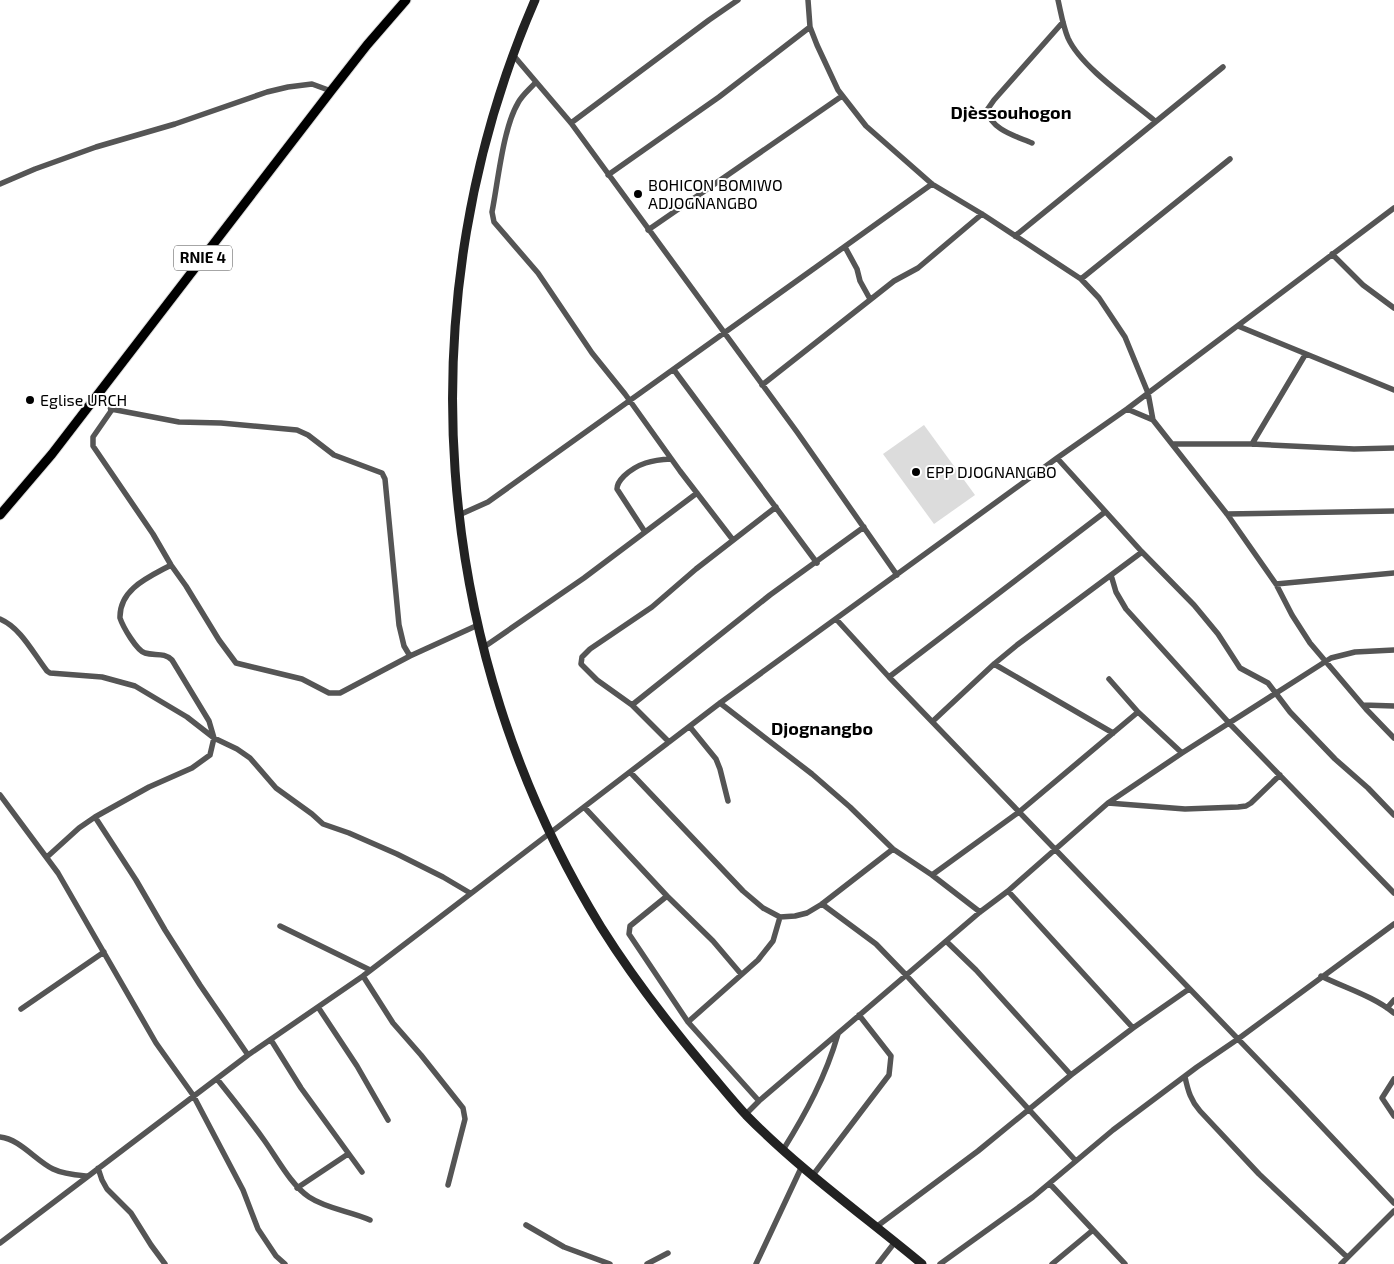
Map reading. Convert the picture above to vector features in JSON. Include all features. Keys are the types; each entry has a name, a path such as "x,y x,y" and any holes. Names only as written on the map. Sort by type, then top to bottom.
{"main road":[{"name":"RNIE 4","path":"0,515 52,454 331,91 406,0"},
{"path":"535,0 513,55 487,134 459,275 452,357 454,446 459,515 483,648 515,750 550,832 600,926 636,979 670,1026 746,1114 782,1150 922,1264"}],"street":[{"path":"570,123 738,0"},
{"path":"808,0 810,27 838,90 866,126 932,184 982,214 1081,279 1099,298 1121,330 1148,393 1153,420 1227,514 1276,584 1301,630 1325,662 1394,738"},
{"path":"1058,0 1063,22 1071,42 1091,68 1155,121"},
{"path":"1032,143 1000,129 992,122 987,110 1063,22"},
{"path":"608,175 719,97 810,27"},
{"path":"513,55 570,123 762,385 897,575"},
{"path":"1015,236 1223,67"},
{"path":"536,82 519,100 514,110 504,148 492,217 494,222 538,273 592,353 630,401 671,460 734,540"},
{"path":"0,184 96,147 175,124 267,92 312,84 331,91"},
{"path":"648,230 842,96"},
{"path":"1081,279 1230,159"},
{"path":"459,515 488,502 932,184"},
{"path":"0,1243 248,1054 363,976 720,703 1056,458 1127,409 1394,208"},
{"path":"762,385 894,281 918,268 982,214"},
{"path":"845,247 870,299"},
{"path":"1332,254 1363,285 1394,308"},
{"path":"1238,326 1394,390"},
{"path":"1252,444 1306,355"},
{"path":"674,370 816,563"},
{"path":"99,392 111,409 179,422 289,428 302,432 334,454 382,473 399,624 404,646 410,656"},
{"path":"111,409 93,437 93,446 153,534 219,640 232,659 239,664 302,679 337,694 348,690 410,656 478,625"},
{"path":"1127,409 1153,420"},
{"path":"1172,444 1252,444 1354,449 1394,448"},
{"path":"1056,458 1142,552 1194,605 1218,634 1240,668 1264,680 1286,708 1335,759 1368,788 1394,815"},
{"path":"645,532 617,489 617,486 624,476 639,464 671,460"},
{"path":"483,648 577,583 697,494"},
{"path":"669,742 632,705 589,674 581,664 582,657 659,602 696,569 776,507"},
{"path":"1227,514 1394,511"},
{"path":"889,677 1105,512"},
{"path":"632,705 770,596 864,527"},
{"path":"933,721 994,664 1035,631 1142,552"},
{"path":"47,857 79,828 95,817 208,758 211,752 214,738 206,714 172,660 164,655 146,654 140,651 120,618 123,600 138,583 171,565"},
{"path":"1276,584 1394,573"},
{"path":"1111,575 1116,592 1126,609 1230,724 1394,894"},
{"path":"0,619 11,624 50,673 102,677 135,686 180,713 214,738 237,749 250,758 276,788 323,824 349,832 396,854 443,877 470,893"},
{"path":"836,619 889,677 1394,1203"},
{"path":"746,1114 906,975 980,912 1008,891 1108,804 1182,753 1338,655 1394,650"},
{"path":"994,664 1112,733"},
{"path":"1109,679 1138,712 1182,753"},
{"path":"720,703 812,774 850,807 893,850 932,875 980,912"},
{"path":"1363,705 1394,706"},
{"path":"932,875 1019,812 1138,712"},
{"path":"690,727 716,759 728,802"},
{"path":"630,772 688,835 743,890 763,908 780,917 807,913 822,904 893,850"},
{"path":"1108,804 1185,809 1238,808 1251,803 1280,775"},
{"path":"0,795 47,857 69,890 156,1043 193,1095 243,1190 258,1229 276,1256 285,1264"},
{"path":"584,807 713,941 740,974"},
{"path":"95,817 200,985 248,1054"},
{"path":"1008,891 1133,1028"},
{"path":"668,896 630,926 629,934 688,1022 759,1101"},
{"path":"822,904 876,944 1076,1160"},
{"path":"688,1022 758,960 770,946 780,917"},
{"path":"940,1264 1050,1184 1113,1130 1197,1066 1238,1039 1394,924"},
{"path":"280,926 370,970"},
{"path":"947,942 976,970 1071,1075"},
{"path":"21,1009 104,952"},
{"path":"363,976 393,1023 463,1108 466,1119 448,1185"},
{"path":"1322,976 1388,1008 1394,1013"},
{"path":"876,1227 978,1151 1071,1075 1189,989"},
{"path":"1388,1008 1394,1000"},
{"path":"318,1007 357,1066 388,1120"},
{"path":"813,1175 889,1075 891,1056 859,1016"},
{"path":"782,1150 807,1111 831,1058 838,1034"},
{"path":"271,1040 283,1061 362,1172"},
{"path":"1185,1077 1188,1092 1193,1103 1200,1111 1259,1174 1348,1257"},
{"path":"217,1079 298,1188 308,1197 323,1205 354,1213 370,1220"},
{"path":"1394,1079 1382,1098 1394,1116"},
{"path":"0,1137 11,1139 39,1161 55,1170 87,1176"},
{"path":"298,1188 348,1154"},
{"path":"756,1264 802,1166"},
{"path":"98,1168 107,1189 132,1213 150,1245 165,1264"},
{"path":"1050,1184 1126,1264"},
{"path":"1341,1264 1394,1211"},
{"path":"526,1225 564,1247 610,1264"},
{"path":"1052,1264 1092,1230"},
{"path":"878,1264 895,1242"},
{"path":"647,1264 668,1253"}],"shaded area":[{"path":"924,425 975,495 934,524 883,454"}],"place":[{"name":"BOHICON BOMIWO ADJOGNANGBO","path":"638,194"},
{"name":"Eglise URCH","path":"30,400"},
{"name":"EPP DJOGNANGBO","path":"916,472"}],"district":[{"name":"Djèssouhogon","path":"1011,113"},
{"name":"Djognangbo","path":"822,729"}]}
